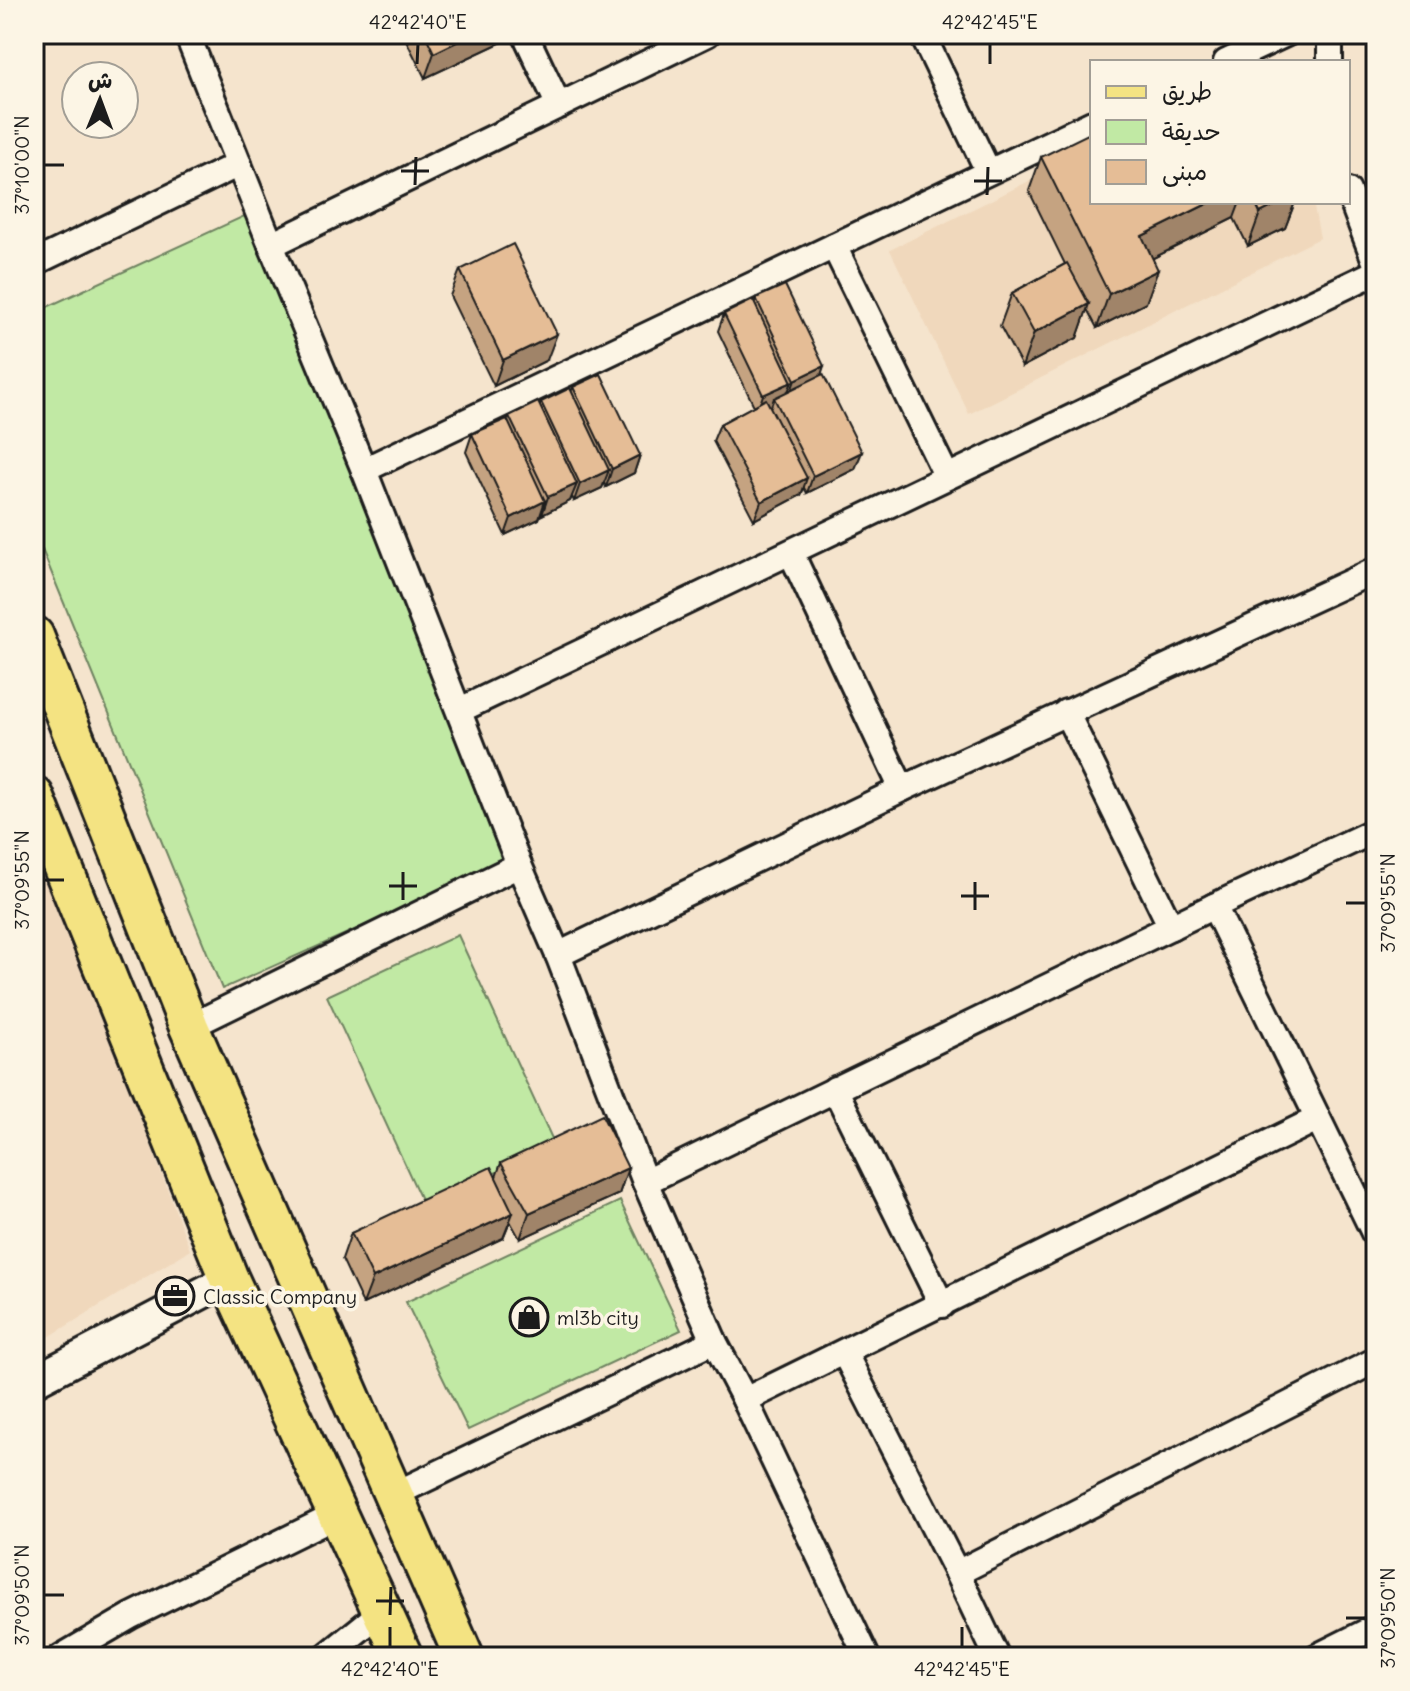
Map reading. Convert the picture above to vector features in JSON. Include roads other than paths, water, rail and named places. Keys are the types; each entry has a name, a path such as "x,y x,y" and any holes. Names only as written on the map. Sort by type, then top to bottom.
{"main road":[{"path":"34,636 189,1027 464,1657"},
{"path":"34,796 229,1279 403,1657"}],"street":[{"path":"187,34 460,710 519,865 558,955 645,1182 714,1341 867,1657"},
{"path":"525,34 559,106"},
{"path":"271,245 707,34"},
{"path":"922,34 988,171"},
{"path":"1230,60 1286,34"},
{"path":"1330,34 1330,60"},
{"path":"364,470 1090,124"},
{"path":"34,263 239,164"},
{"path":"1350,196 1376,264"},
{"path":"834,246 946,475"},
{"path":"460,710 1376,272"},
{"path":"791,553 902,789"},
{"path":"558,955 902,789 1376,570"},
{"path":"1066,712 1171,927"},
{"path":"645,1182 1376,830"},
{"path":"189,1027 519,865"},
{"path":"1214,906 1376,1237"},
{"path":"835,1089 942,1305"},
{"path":"745,1400 1317,1119"},
{"path":"34,1381 229,1279"},
{"path":"393,1495 714,1341"},
{"path":"844,1352 997,1657"},
{"path":"957,1573 1376,1360"},
{"path":"61,1657 131,1616 336,1515"},
{"path":"325,1657 381,1612"},
{"path":"1316,1657 1376,1627"}],"place":[{"name":"Classic Company","path":"175,1296"},
{"name":"ml3b city","path":"529,1317"}]}
